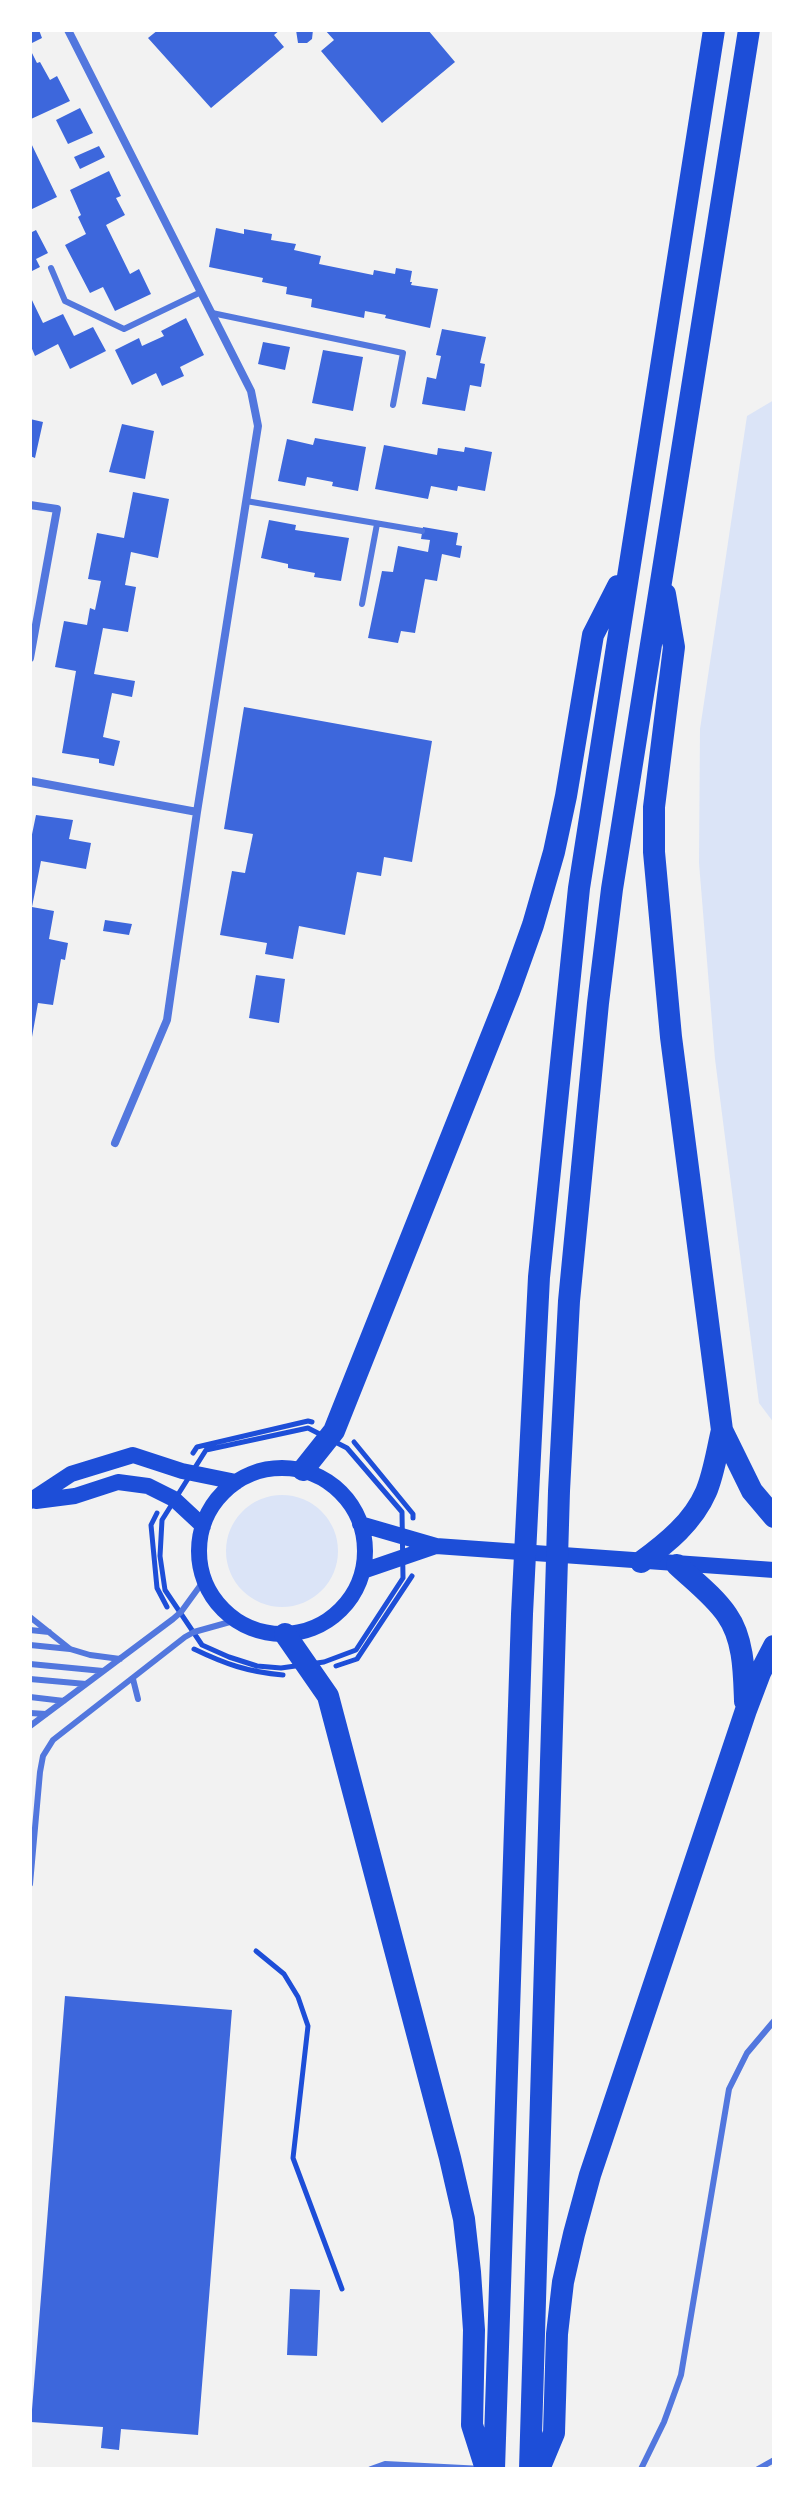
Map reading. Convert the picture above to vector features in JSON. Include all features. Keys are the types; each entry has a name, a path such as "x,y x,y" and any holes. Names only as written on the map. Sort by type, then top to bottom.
{"highway":[{"path":"495,2469 522,1620 539,1277 579,888 714,30"},
{"path":"530,2469 559,1491 569,1301 600,989 626,799 749,30"},
{"path":"303,1470 334,1431 509,992 554,852 593,635 628,567"},
{"path":"661,573 674,647 655,793 654,852 671,1037 722,1430 752,1491 774,1517"},
{"path":"641,1562 671,1540 697,1509 707,1491 722,1430"},
{"path":"677,1565 729,1617 739,1642 746,1710"},
{"path":"285,1634 328,1696 450,2158 464,2219 470,2272 474,2330 472,2425 486,2469"},
{"path":"539,2469 554,2433 557,2334 563,2282 590,2175 746,1710 774,1646"}],"main road":[{"path":"30,1502 71,1474 133,1455 182,1471 236,1482"},
{"path":"280,1468 303,1470 322,1477 351,1504 365,1538 363,1571 355,1591 342,1608 316,1626 285,1634 252,1628 237,1620 213,1595 205,1579 200,1548 203,1526 220,1496 236,1482 257,1472 280,1468"},
{"path":"30,1502 75,1496 118,1482 148,1486 174,1499 203,1526"},
{"path":"360,1524 436,1546 774,1570"},
{"path":"363,1571 436,1546"}],"street":[{"path":"68,30 251,391 258,426 167,1020 115,1143"},
{"path":"30,505 57,509 30,658"},
{"path":"30,781 197,812"}],"lane":[{"path":"51,268 65,301 124,329 201,292"},
{"path":"212,313 403,353 393,405"},
{"path":"246,501 422,531"},
{"path":"362,604 377,524"},
{"path":"30,1726 181,1612 205,1579"},
{"path":"30,1617 70,1649"},
{"path":"30,1884 33,1811 43,1756 53,1740 185,1637 237,1620"},
{"path":"30,1630 49,1632"},
{"path":"30,1645 120,1659"},
{"path":"30,1664 103,1671"},
{"path":"30,1679 86,1684"},
{"path":"133,1679 138,1699"},
{"path":"30,1697 64,1701"},
{"path":"30,1713 46,1714"},
{"path":"641,2469 664,2422 681,2375 729,2089 747,2053 774,2021"},
{"path":"758,2469 774,2460"},
{"path":"371,2469 385,2464 495,2469"}],"path":[{"path":"256,1951 284,1974 298,1997 308,2026 293,2158 299,2181 342,2289"}],"shaded area":[{"path":"774,400 774,1423 759,1403 715,1059 699,863 700,729 747,416"},
{"path":"282,1495 303,1499 322,1511 334,1530 338,1551 334,1572 322,1591 303,1603 282,1607 261,1603 242,1591 230,1572 226,1551 230,1530 242,1511 261,1499"}],"building":[{"path":"30,30 39,30 42,38 30,44"},
{"path":"158,30 280,30 274,35 284,47 211,108 148,38"},
{"path":"296,30 313,30 312,39 307,43 298,43"},
{"path":"325,30 428,30 455,62 382,123 321,51 334,40"},
{"path":"30,49 50,80 57,76 70,101 31,119"},
{"path":"80,108 93,133 68,144 56,120"},
{"path":"30,141 57,197 30,210"},
{"path":"99,146 105,157 80,169 74,157"},
{"path":"109,171 121,196 116,198 125,215 106,225 130,274 139,269 151,294 115,311 103,287 90,293 65,245 86,234 70,190"},
{"path":"216,228 244,234 244,229 272,234 271,240 296,244 294,250 321,256 319,264 373,275 374,270 395,274 396,268 412,271 411,285 438,289 430,328 365,311 364,318 311,307 312,299 286,294 287,287 262,282 263,278 209,267"},
{"path":"36,230 48,253 36,259 40,267 30,272 30,233"},
{"path":"30,296 43,323 63,314 74,336 93,327 106,351 70,369 58,344 35,356 30,344"},
{"path":"186,318 204,355 180,367 184,376 162,386 156,373 132,385 115,350 139,338 142,346 164,336 161,331"},
{"path":"442,329 486,337 480,363 485,364 481,387 470,385 465,411 422,404 427,377 436,379 441,356 436,355"},
{"path":"263,342 290,347 285,370 258,364"},
{"path":"323,350 363,357 353,411 312,403"},
{"path":"30,419 43,422 35,458 30,456"},
{"path":"122,424 154,431 145,479 109,472"},
{"path":"315,438 366,447 358,491 307,477 305,486 278,481 287,439 313,445"},
{"path":"384,445 437,455 438,448 464,452 465,447 492,452 485,491 458,486 457,491 431,486 428,499 375,489"},
{"path":"133,492 169,499 158,558 131,552 125,585 136,587 128,632 103,628 94,674 135,681 132,697 112,693 103,737 120,741 114,766 99,763 99,759 62,753 76,671 55,667 64,621 87,625 90,608 95,610 101,581 88,579 97,533 124,538"},
{"path":"269,520 296,525 295,530 349,538 341,581 314,577 315,573 288,568 288,564 261,558"},
{"path":"423,527 458,533 456,545 462,546 460,558 442,554 437,581 425,579 415,633 401,631 398,643 368,638 382,571 393,572 398,546 428,552 430,540 421,539"},
{"path":"244,707 432,741 412,862 384,857 381,876 357,872 345,935 299,926 293,959 265,954 267,943 220,935 232,871 245,873 253,834 224,829"},
{"path":"36,815 73,820 69,839 91,843 86,869 41,861 32,907 54,911 49,939 68,943 65,960 61,959 53,1005 38,1003 32,1037 30,844"},
{"path":"105,920 132,924 129,935 103,931"},
{"path":"256,975 285,979 279,1023 249,1018"},
{"path":"65,1996 232,2010 198,2435 121,2429 119,2450 101,2448 103,2427 31,2422"},
{"path":"290,2289 320,2290 317,2356 287,2355"}]}
